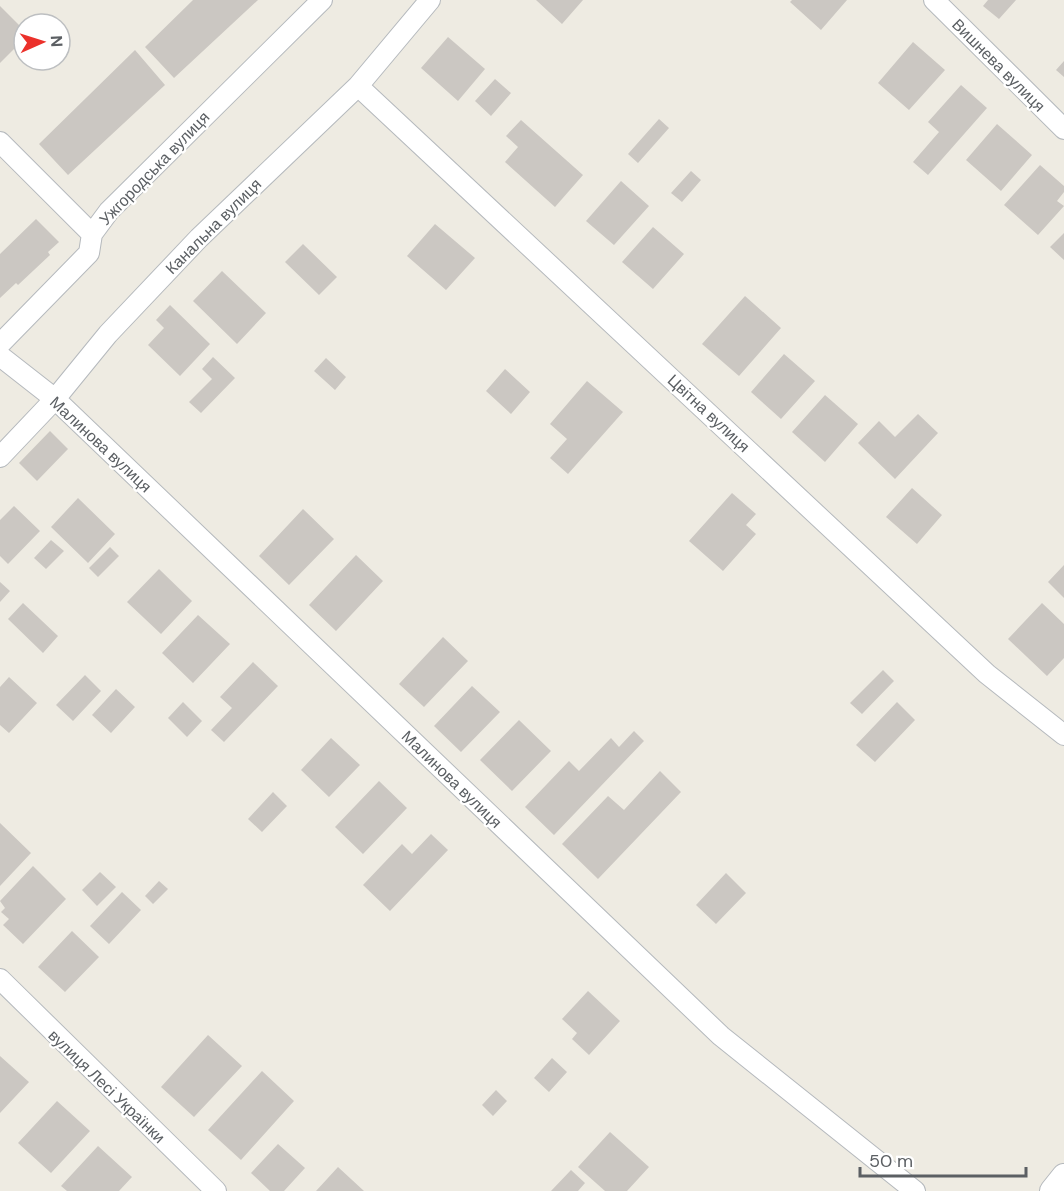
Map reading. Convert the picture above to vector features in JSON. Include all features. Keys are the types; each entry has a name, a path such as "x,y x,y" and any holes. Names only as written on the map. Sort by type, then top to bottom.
{"street":[{"name":"Ужгородська вулиця","path":"0,345 89,253 92,234 109,211 322,0"},
{"name":"Канальна вулиця","path":"0,457 55,399 108,334 199,238 358,86 430,0"},
{"name":"Вишнева вулиця","path":"934,0 1064,129"},
{"name":"Цвітна вулиця","path":"358,86 978,666 1064,735"},
{"path":"0,142 92,234"},
{"name":"Малинова вулиця","path":"0,356 55,399 721,1036 915,1191"},
{"name":"вулиця Лесі Українки","path":"0,980 216,1191"},
{"path":"1052,1191 1064,1176"}],"building":[{"path":"193,0 258,0 174,78 145,47"},
{"path":"536,0 583,0 562,24"},
{"path":"792,0 847,0 821,30 790,2"},
{"path":"988,0 1016,0 999,19 983,6"},
{"path":"0,6 12,18 12,51 0,63"},
{"path":"448,37 485,69 458,101 421,68"},
{"path":"913,42 945,70 909,110 878,83"},
{"path":"135,50 165,85 68,175 39,144"},
{"path":"1064,61 1064,77 1056,70"},
{"path":"495,79 511,93 491,116 475,101"},
{"path":"961,85 987,108 928,175 913,162 939,132 928,122"},
{"path":"659,119 669,128 638,163 628,154"},
{"path":"521,120 583,175 555,207 505,162 518,147 506,136"},
{"path":"997,124 1032,155 1001,191 966,160"},
{"path":"1040,165 1064,186 1064,192 1057,201 1064,206 1038,235 1004,205"},
{"path":"691,171 701,180 682,202 671,193"},
{"path":"621,181 649,206 614,245 586,221"},
{"path":"36,219 59,242 48,252 50,255 18,285 16,283 0,298 0,254"},
{"path":"435,224 475,258 446,290 407,256"},
{"path":"653,227 684,254 653,289 622,262"},
{"path":"1064,233 1064,260 1050,247"},
{"path":"303,244 337,277 319,295 285,262"},
{"path":"222,271 266,313 237,344 193,301"},
{"path":"745,296 781,328 739,376 702,344"},
{"path":"170,305 210,344 180,376 148,345 164,328 156,320"},
{"path":"784,354 815,381 781,419 751,392"},
{"path":"213,357 235,378 201,413 189,402 212,379 202,369"},
{"path":"326,358 346,377 335,390 314,371"},
{"path":"505,369 530,392 511,414 486,391"},
{"path":"587,381 623,412 568,474 550,458 567,439 550,424"},
{"path":"825,395 858,424 825,462 792,432"},
{"path":"918,414 938,433 895,479 858,443 879,421 895,437"},
{"path":"50,431 68,449 37,481 19,463"},
{"path":"912,488 942,515 917,544 886,517"},
{"path":"732,493 756,514 746,525 756,534 723,571 689,541"},
{"path":"78,498 115,534 88,563 51,527"},
{"path":"14,506 40,531 8,564 0,556 0,520"},
{"path":"303,509 334,539 289,585 259,556"},
{"path":"51,540 64,551 46,569 34,558"},
{"path":"110,547 119,556 98,577 89,568"},
{"path":"356,555 383,581 336,631 309,605"},
{"path":"1064,565 1064,598 1048,582"},
{"path":"159,569 192,601 161,634 127,602"},
{"path":"0,582 10,591 0,602"},
{"path":"23,603 58,636 43,653 8,619"},
{"path":"1042,603 1064,624 1064,658 1047,676 1008,639"},
{"path":"198,615 230,644 193,683 162,653"},
{"path":"443,637 468,661 424,707 399,684"},
{"path":"253,662 278,686 224,742 211,730 232,708 220,697"},
{"path":"883,670 894,681 862,714 850,703"},
{"path":"85,675 101,691 73,721 56,705"},
{"path":"9,677 37,703 9,733 0,725 0,687"},
{"path":"472,686 500,712 461,752 434,726"},
{"path":"116,689 135,707 111,733 92,715"},
{"path":"183,702 202,721 187,737 168,718"},
{"path":"897,702 915,720 875,762 856,745"},
{"path":"519,720 551,751 512,791 480,760"},
{"path":"634,731 644,741 554,835 525,807 569,761 579,771 611,738 619,747"},
{"path":"331,738 360,765 329,797 301,770"},
{"path":"660,771 681,792 598,879 562,844 608,796 624,810"},
{"path":"379,781 407,808 363,854 335,827"},
{"path":"273,792 287,806 262,832 248,819"},
{"path":"0,823 31,853 0,886"},
{"path":"431,834 448,850 390,911 363,885 402,844 412,854"},
{"path":"33,866 66,899 23,944 3,925 9,919 1,912 5,908 0,901"},
{"path":"100,872 116,887 97,906 82,890"},
{"path":"726,873 746,893 716,924 696,905"},
{"path":"159,881 168,889 153,904 145,896"},
{"path":"122,892 141,910 109,944 90,926"},
{"path":"72,931 99,957 65,992 38,967"},
{"path":"588,991 620,1021 589,1055 572,1039 577,1033 562,1019"},
{"path":"208,1035 242,1066 194,1117 161,1087"},
{"path":"0,1056 29,1082 0,1113"},
{"path":"552,1058 567,1072 549,1092 534,1078"},
{"path":"262,1071 294,1101 241,1160 208,1130"},
{"path":"496,1090 507,1101 493,1116 482,1105"},
{"path":"57,1101 90,1131 51,1173 18,1143"},
{"path":"610,1132 649,1167 627,1191 605,1191 578,1167"},
{"path":"278,1144 305,1168 284,1191 270,1191 251,1173"},
{"path":"98,1146 132,1177 119,1191 67,1191 61,1186"},
{"path":"338,1167 364,1191 316,1191"},
{"path":"571,1170 585,1183 578,1191 551,1191"}]}
